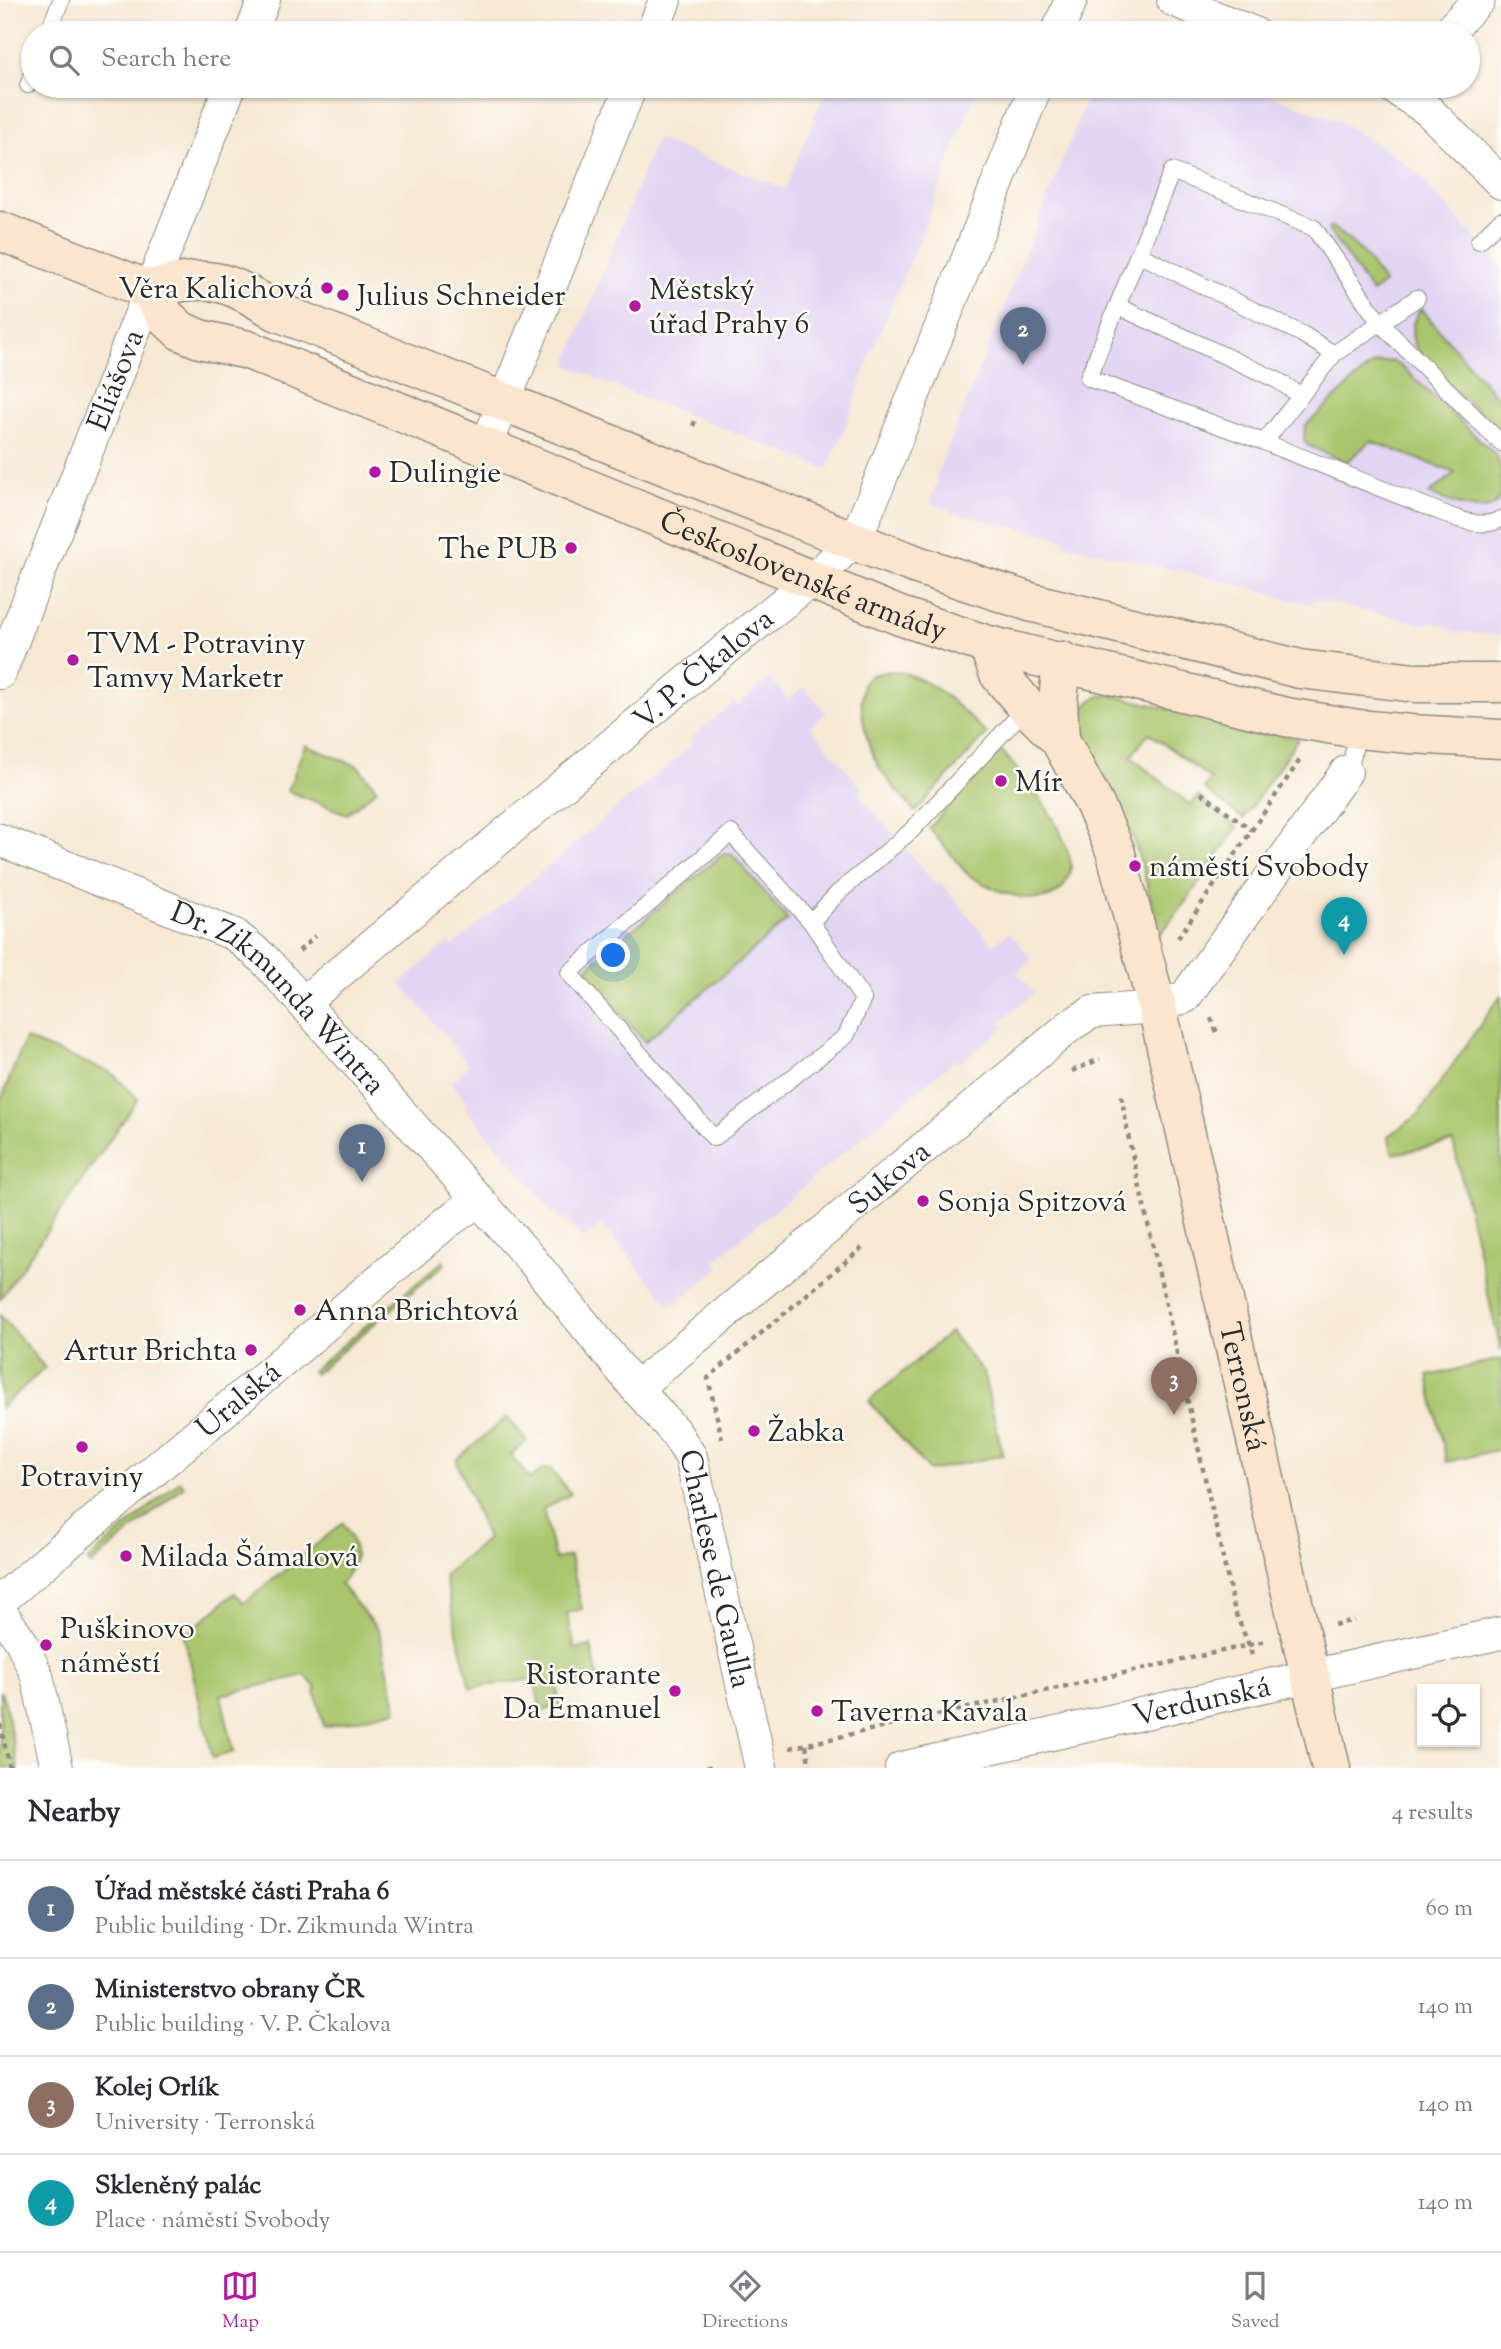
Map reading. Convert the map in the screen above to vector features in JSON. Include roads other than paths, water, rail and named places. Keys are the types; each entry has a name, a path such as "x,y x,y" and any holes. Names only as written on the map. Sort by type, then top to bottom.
{"main road":[{"path":"0,231 149,290"},
{"name":"Československé armády","path":"1501,683 1415,683 1300,669 1030,602 854,541 276,311 248,293 201,279 183,280 149,290 166,317 181,331 200,340 248,350 900,616 988,645 1286,717 1358,729 1501,739"},
{"path":"1030,602 1062,662 1058,701 1060,740"},
{"path":"988,645 999,674 1060,740 1095,805 1115,850 1157,1006"},
{"name":"Terronská","path":"1157,1006 1331,1768"}],"street":[{"path":"256,21 264,0"},
{"path":"657,21 665,0"},
{"path":"1062,21 1071,0"},
{"path":"1173,0 1225,21"},
{"path":"1459,21 1479,0"},
{"name":"Eliášova","path":"0,673 225,98"},
{"path":"486,447 626,98"},
{"name":"V. P. Čkalova","path":"304,1002 812,580 854,541 1031,98"},
{"path":"1411,98 1429,111 1501,183"},
{"path":"1157,1006 1185,997 1346,772"},
{"name":"Dr. Zikmunda Wintra","path":"0,840 235,935 264,958 531,1259 636,1388"},
{"name":"Sukova","path":"636,1388 1071,1025 1092,1012 1157,1006"},
{"name":"Uralská","path":"0,1601 446,1223 479,1200"},
{"name":"Charlese de Gaulla","path":"636,1388 675,1432 691,1457 760,1762"},
{"path":"0,1611 21,1641 37,1676 57,1768"},
{"name":"Verdunská","path":"901,1768 1501,1633"}],"lane":[{"path":"53,21 61,0"},
{"path":"1501,443 1380,323 1314,228 1172,171 1088,378 1264,442 1458,519 1481,525 1501,519"},
{"path":"1479,241 1501,220"},
{"path":"1138,254 1302,334 1334,354"},
{"path":"1264,442 1334,354 1417,298"},
{"path":"1117,306 1276,380 1301,396"},
{"path":"811,922 838,893 911,831 1027,707"},
{"path":"1346,772 1352,759 1358,729"},
{"path":"731,833 811,922 863,999 846,1036 714,1138 569,973 731,833"}],"place":[{"name":"Věra Kalichová","path":"327,288"},
{"name":"Julius Schneider","path":"343,295"},
{"name":"Městský úřad Prahy 6","path":"635,306"},
{"name":"Ministerstvo obrany ČR","path":"1023,365"},
{"name":"Dulingie","path":"375,472"},
{"name":"The PUB","path":"571,548"},
{"name":"TVM - Potraviny Tamvy Marketr","path":"73,660"},
{"name":"Mír","path":"1001,781"},
{"name":"náměstí Svobody","path":"1135,866"},
{"name":"Skleněný palác","path":"1344,955"},
{"name":"Úřad městské části Praha 6","path":"362,1182"},
{"name":"Sonja Spitzová","path":"923,1201"},
{"name":"Anna Brichtová","path":"300,1310"},
{"name":"Artur Brichta","path":"251,1350"},
{"name":"Kolej Orlík","path":"1174,1415"},
{"name":"Žabka","path":"754,1431"},
{"name":"Potraviny","path":"82,1447"},
{"name":"Milada Šámalová","path":"126,1556"},
{"name":"Puškinovo náměstí","path":"46,1645"},
{"name":"Ristorante Da Emanuel","path":"675,1691"},
{"name":"Taverna Kavala","path":"817,1711"}]}
